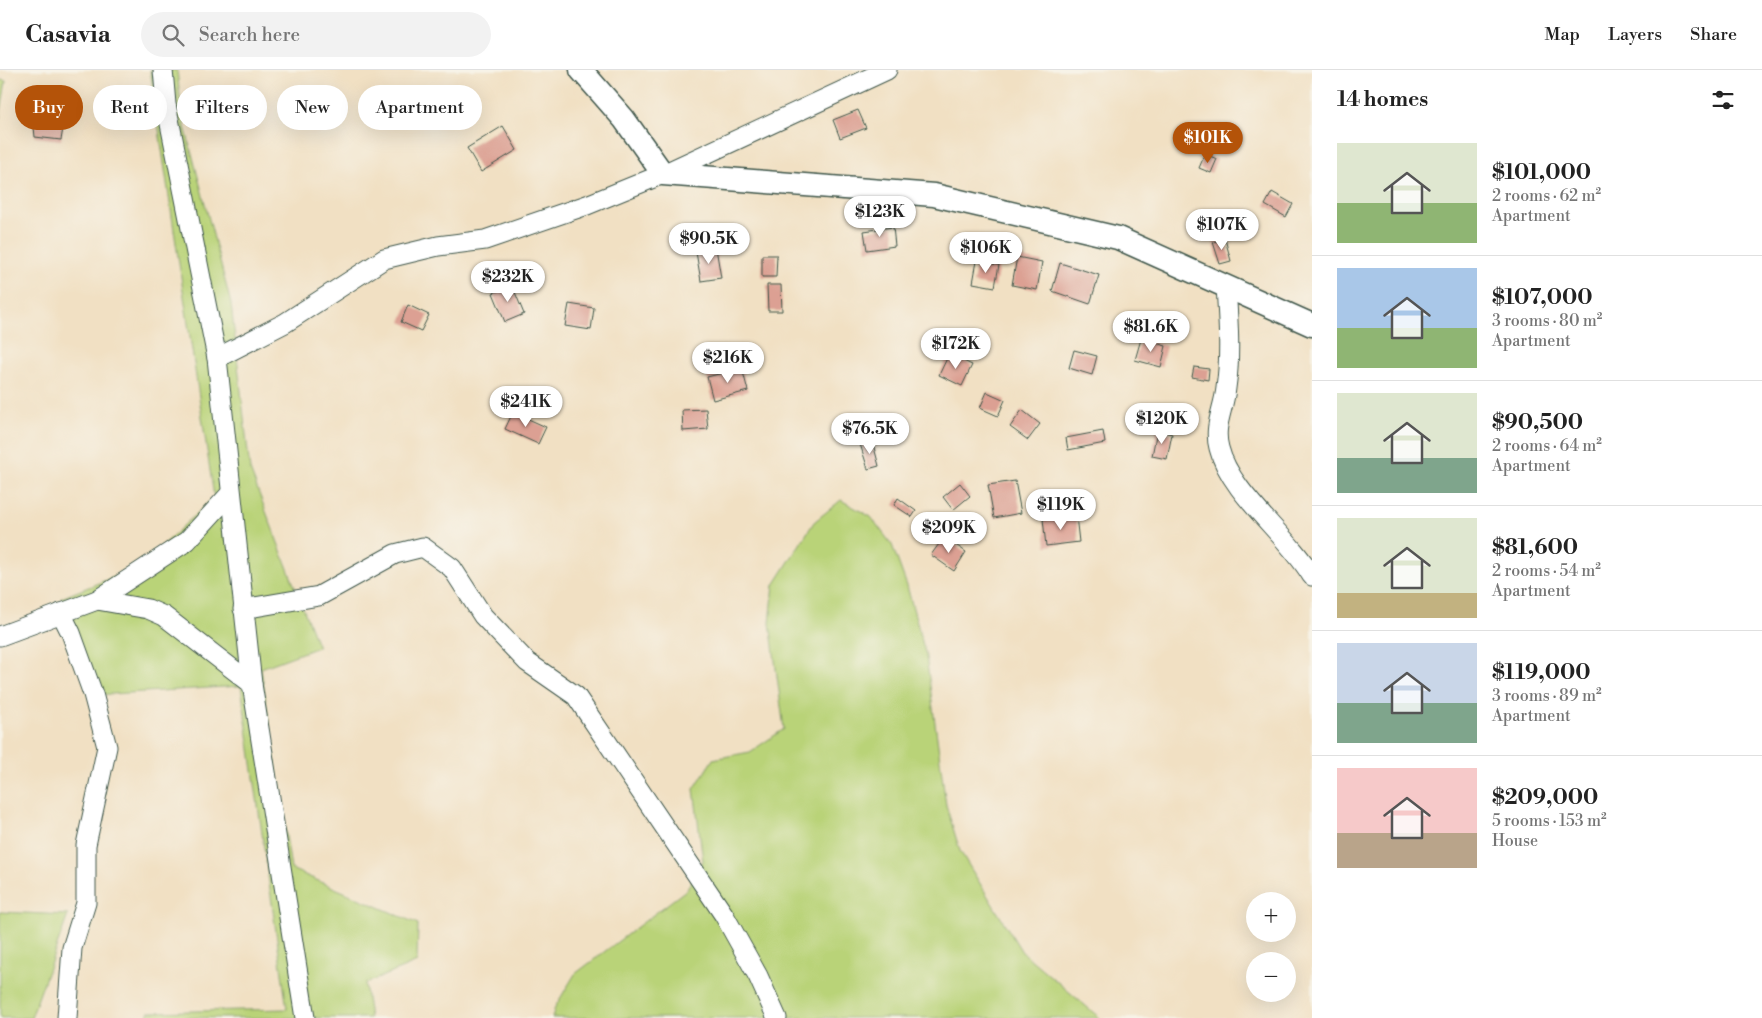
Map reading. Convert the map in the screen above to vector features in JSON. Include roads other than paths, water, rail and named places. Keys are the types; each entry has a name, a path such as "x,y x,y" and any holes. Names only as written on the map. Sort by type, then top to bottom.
{"street":[{"path":"163,70 166,104 217,358 230,494 252,684 305,1018"},
{"path":"581,70 624,119 663,174"},
{"path":"217,358 285,323 384,259 438,246 485,240 588,205 663,174 887,70"},
{"path":"663,174 934,195 1118,238 1312,325"},
{"path":"1226,286 1229,334 1226,389 1218,419 1219,448 1235,481 1312,576"},
{"path":"0,636 97,600 187,541 230,494"},
{"path":"243,609 319,596 394,554 423,547 452,568 483,616 527,662 576,696 724,915 758,976 777,1018"},
{"path":"97,600 148,609 164,616 252,684"},
{"path":"61,613 71,633 92,694 107,747 86,845 86,902 72,948 67,1018"}]}
